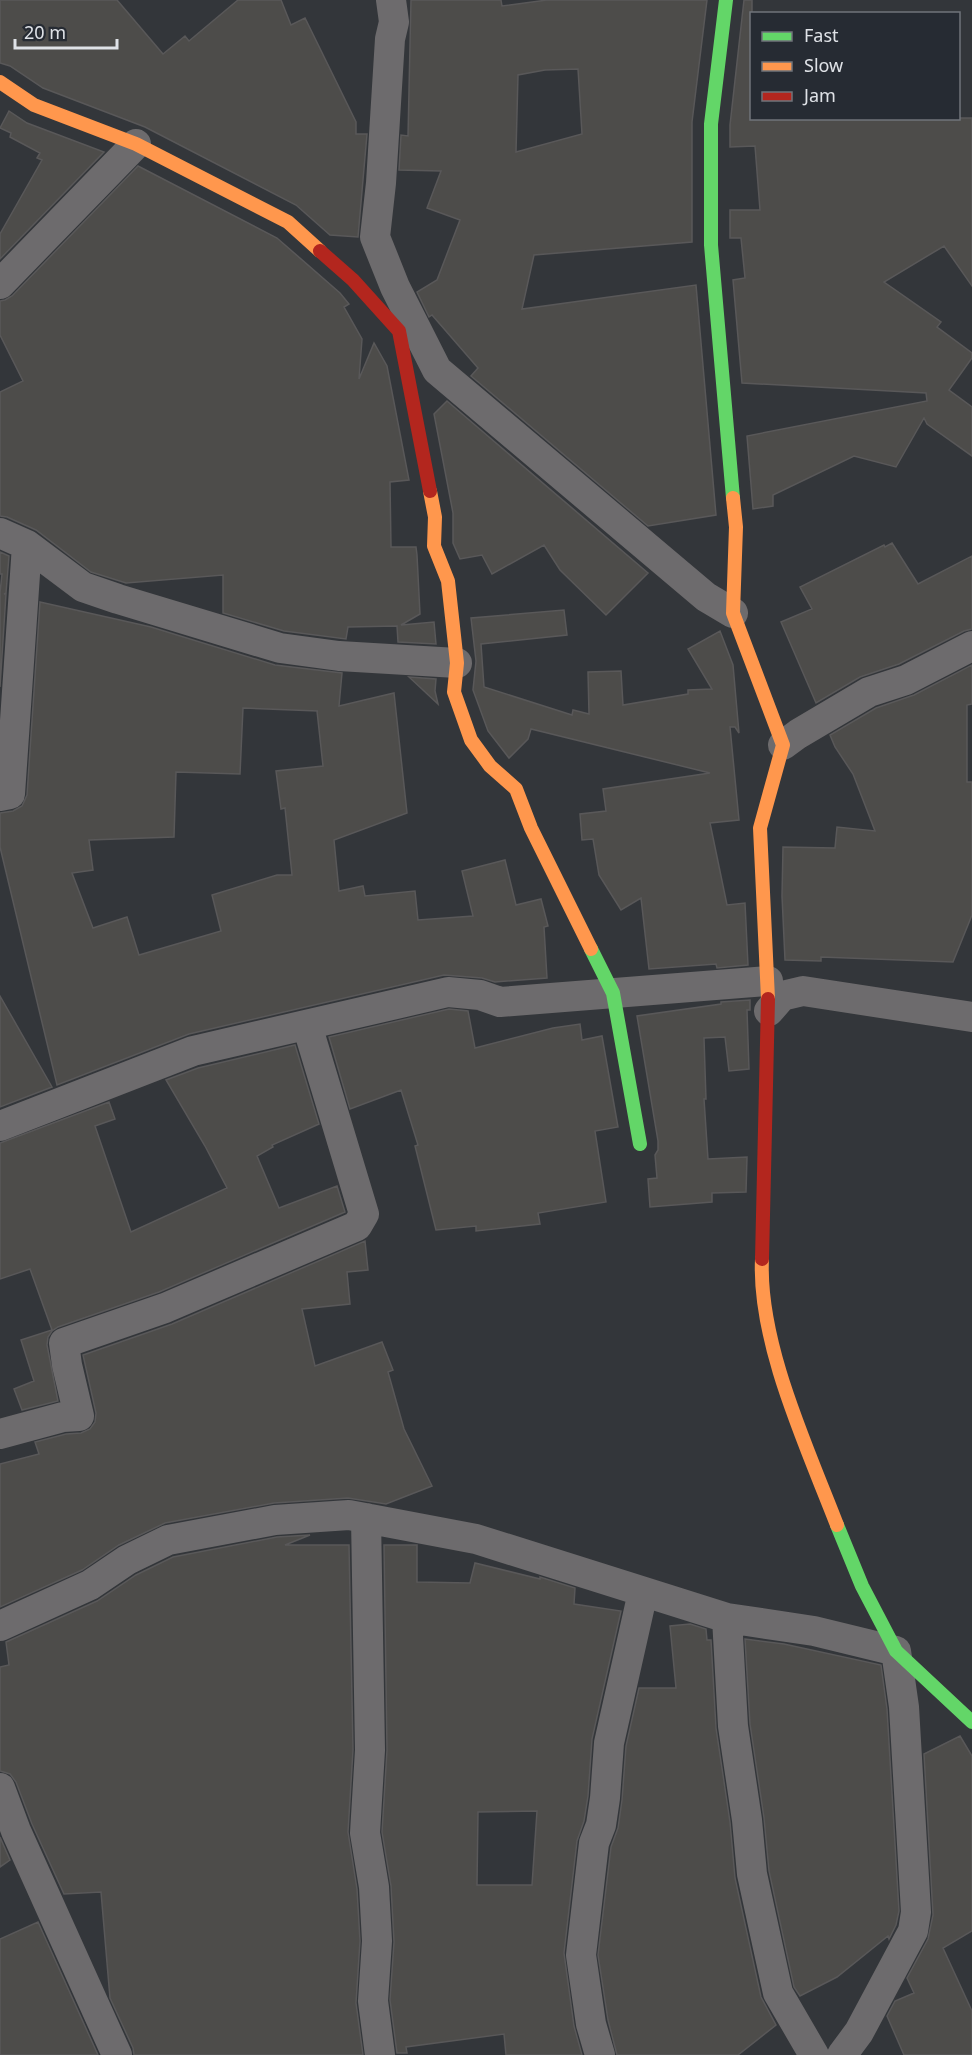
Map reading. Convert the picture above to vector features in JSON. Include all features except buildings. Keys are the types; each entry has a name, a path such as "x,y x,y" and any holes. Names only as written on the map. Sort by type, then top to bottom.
{"street":[{"path":"392,0 394,22 390,39 381,183 375,237 395,287 410,334 435,517 434,546 448,581 457,663 454,692 471,740 490,766 516,789 531,828 613,993 640,1143"},
{"path":"726,0 711,124 711,245 736,528 733,614 783,745 760,828 769,1011 765,1220 762,1253 763,1305 780,1376 846,1551 896,1652 904,1707 916,1912 913,1931 859,2032 842,2055"},
{"path":"0,82 34,105 136,144 288,222 410,334 437,370 697,590 733,614"},
{"path":"0,284 136,144"},
{"path":"0,533 27,545 83,587 280,648 339,656 457,663"},
{"path":"0,796 10,794 27,545"},
{"path":"783,745 868,692 906,680 972,646"},
{"path":"0,1126 194,1051 448,992 480,995 500,1002 768,981"},
{"path":"769,1011 782,996 803,991 972,1017"},
{"path":"0,1434 63,1417 79,1416 64,1343 165,1308 357,1226 364,1214 307,1025"},
{"path":"0,1626 90,1585 127,1560 168,1540 275,1520 349,1515 476,1539 727,1618 814,1631 896,1652 972,1722"},
{"path":"366,1518 370,1750 365,1833 374,1887 377,1941 373,2001 380,2055"},
{"path":"600,2055 591,2024 581,1955 594,1843 601,1825 605,1798 609,1743 643,1592"},
{"path":"727,1618 733,1726 747,1820 752,1874 778,1993 814,2055"},
{"path":"0,1788 21,1842 117,2055"}],"traffic: fast":[{"path":"726,0 711,124 711,245 733,498"},
{"path":"591,949 613,993 640,1144"},
{"path":"837,1525 862,1586 896,1651 972,1722"}],"traffic: slow":[{"path":"0,82 34,105 136,144 288,222 320,251"},
{"path":"430,491 435,517 434,546 448,581 457,663 454,692 471,740 490,766 516,789 531,828 591,949"},
{"path":"733,498 736,527 733,613 783,745 760,828 768,999"},
{"path":"762,1259 763,1291 776,1360 799,1429 837,1525"}],"traffic: jam":[{"path":"320,251 353,280 399,331 430,491"},
{"path":"762,1259 768,999"}]}
